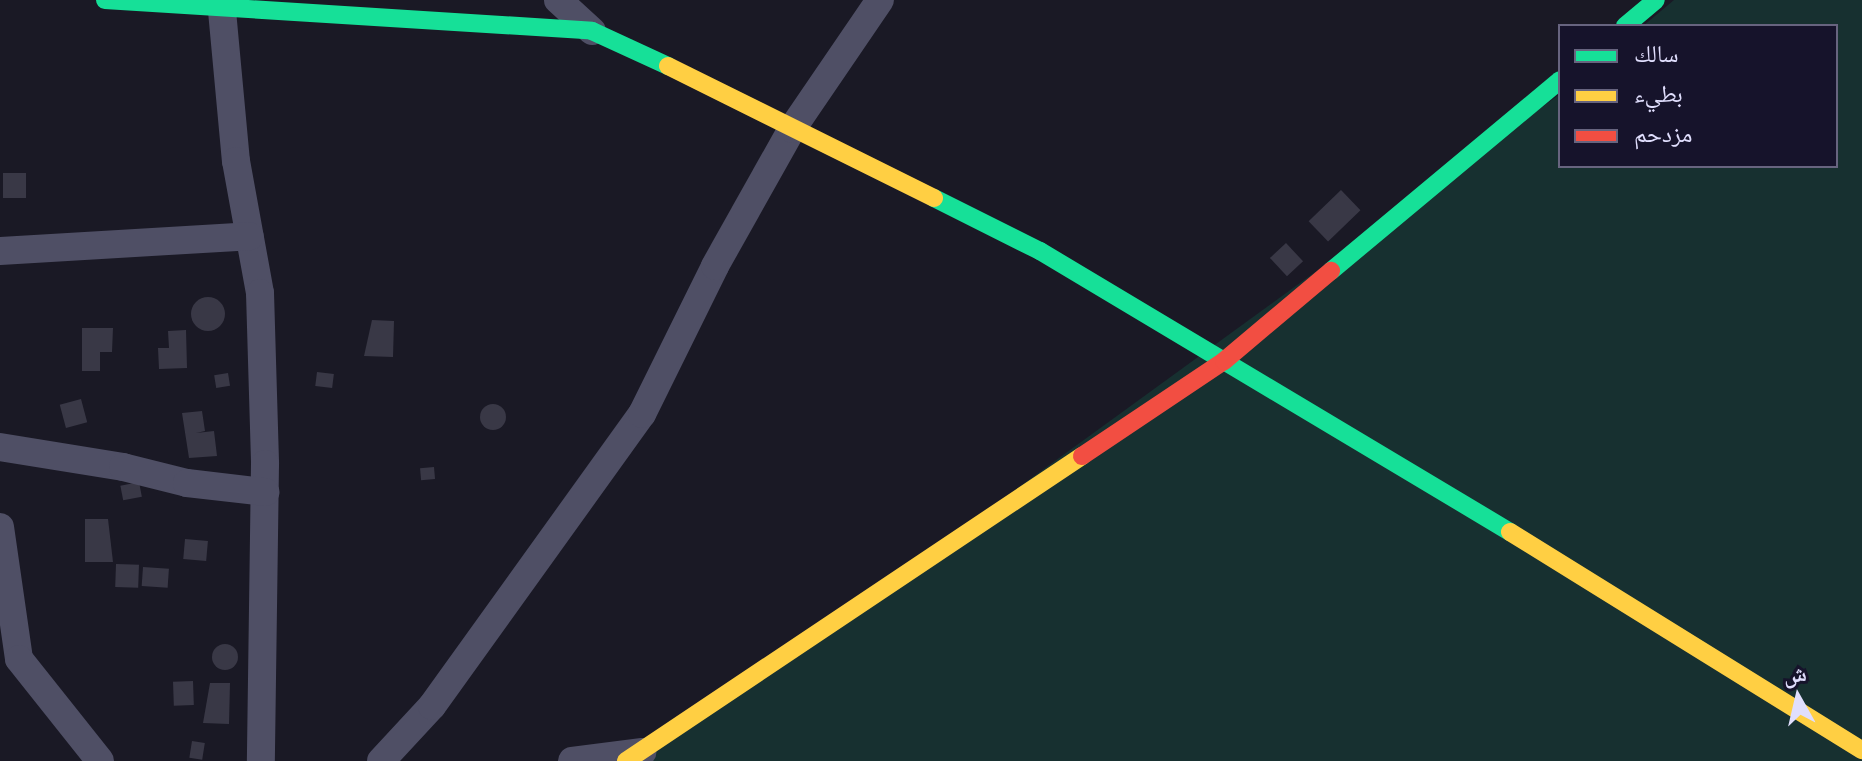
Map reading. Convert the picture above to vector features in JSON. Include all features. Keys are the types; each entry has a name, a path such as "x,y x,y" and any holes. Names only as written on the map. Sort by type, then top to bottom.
{"street":[{"path":"105,0 220,5 454,25 592,31"},
{"path":"431,0 454,25"},
{"path":"558,0 592,31 1040,251 1862,750"},
{"path":"381,761 432,706 642,414 715,266 792,129 880,0"},
{"path":"1627,24 1656,0"},
{"path":"220,5 260,293 265,492 261,761"},
{"path":"572,761 634,756 1224,361 1558,82"},
{"path":"0,251 250,236"},
{"path":"0,447 187,483 265,492"},
{"path":"0,527 19,659 100,761"}],"green space":[{"path":"1674,0 1862,0 1862,761 642,761 1558,95 1558,168 1838,168 1838,24 1645,24"}],"building":[{"path":"3,173 26,173 26,198 3,198"},
{"path":"1341,190 1360,210 1328,241 1309,221"},
{"path":"1286,243 1303,261 1287,276 1270,258"},
{"path":"208,297 220,302 225,314 220,326 208,331 196,326 191,314 196,302"},
{"path":"372,320 394,321 393,357 364,356"},
{"path":"82,328 113,328 112,352 100,352 100,371 82,371"},
{"path":"186,330 187,368 159,369 158,348 169,348 168,331"},
{"path":"317,372 334,374 332,388 315,386"},
{"path":"228,373 230,386 216,388 214,375"},
{"path":"81,399 87,422 66,428 60,405"},
{"path":"493,404 503,407 506,417 503,427 493,430 483,427 480,417 483,407"},
{"path":"202,411 205,431 196,433 214,431 217,456 189,458 182,413"},
{"path":"434,467 435,479 421,480 420,468"},
{"path":"139,482 142,497 123,500 120,486"},
{"path":"85,519 108,519 113,562 85,562"},
{"path":"185,539 208,541 206,561 183,559"},
{"path":"116,564 139,565 138,588 115,587"},
{"path":"143,567 169,569 168,588 142,586"},
{"path":"225,644 234,648 238,657 234,666 225,670 216,666 212,657 216,648"},
{"path":"193,681 194,705 174,706 173,682"},
{"path":"210,683 230,683 229,724 203,723"},
{"path":"192,741 205,743 202,760 189,758"}],"traffic: fast":[{"path":"105,0 592,31 668,66"},
{"path":"1627,24 1656,0"},
{"path":"1331,271 1558,82"},
{"path":"934,198 1040,251 1510,532"}],"traffic: slow":[{"path":"668,66 934,198"},
{"path":"626,761 1082,456"},
{"path":"1510,532 1862,750"}],"traffic: jam":[{"path":"1082,456 1224,361 1331,271"}]}
